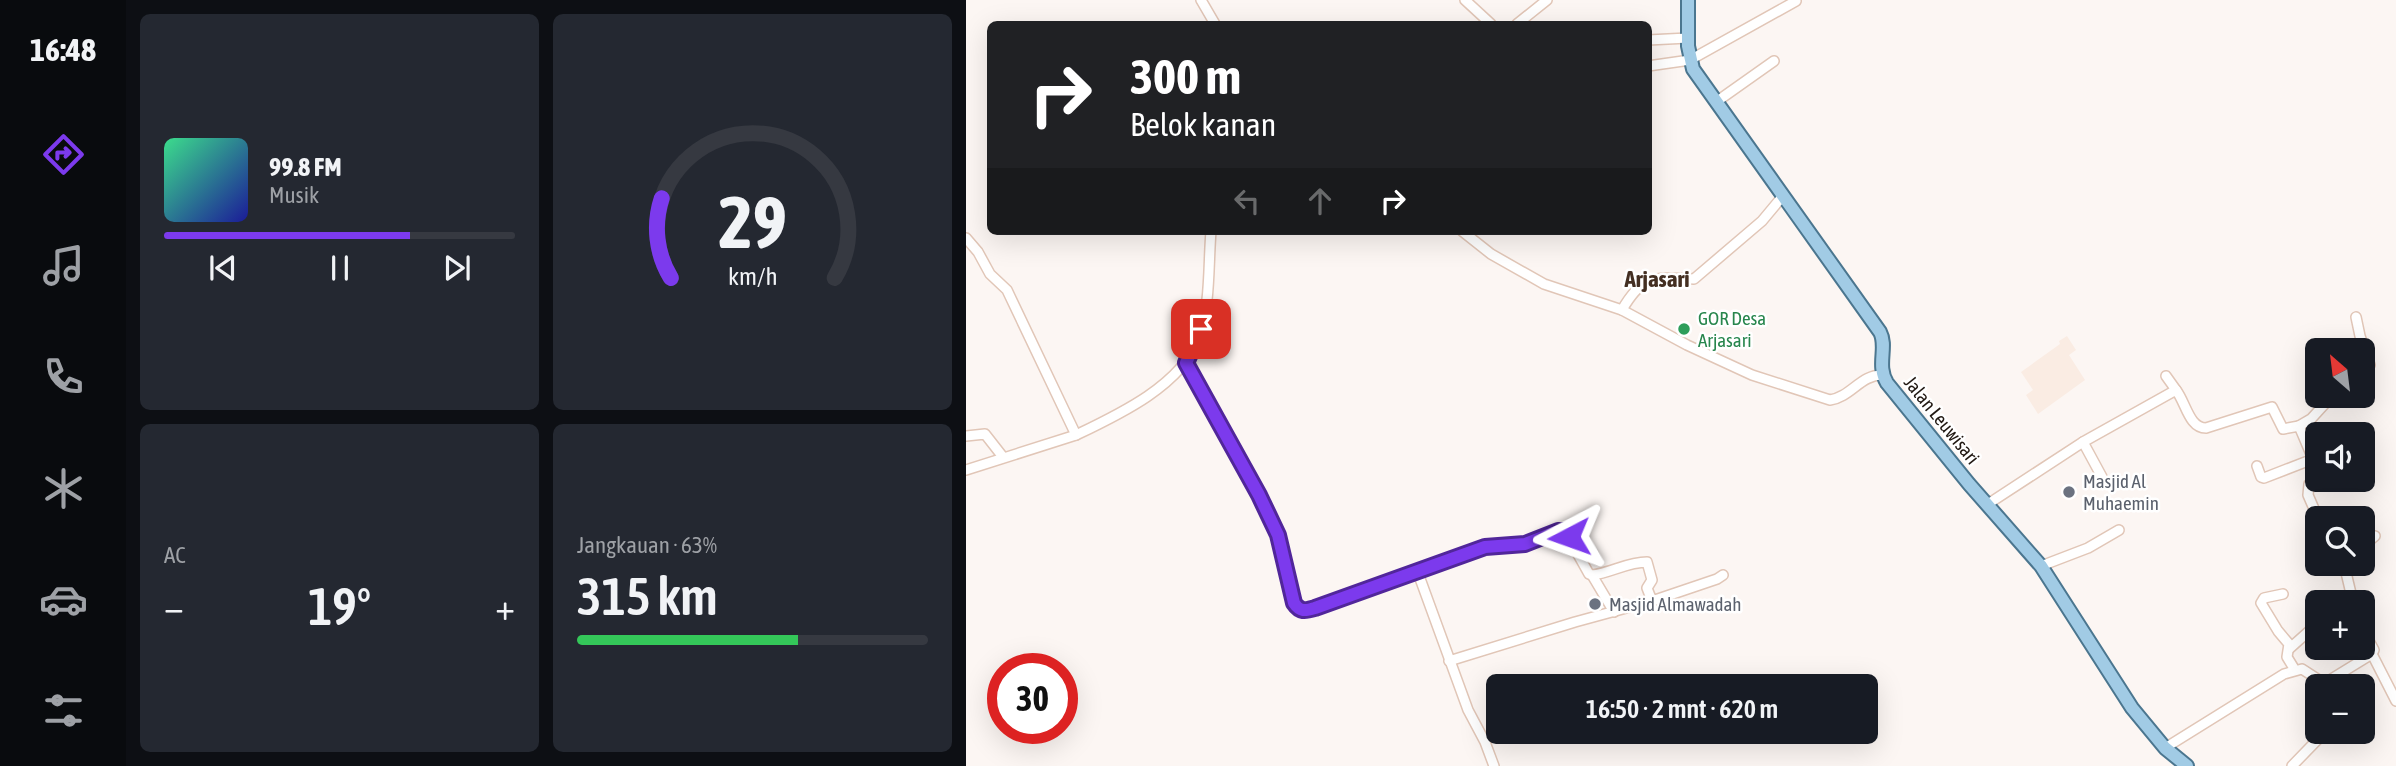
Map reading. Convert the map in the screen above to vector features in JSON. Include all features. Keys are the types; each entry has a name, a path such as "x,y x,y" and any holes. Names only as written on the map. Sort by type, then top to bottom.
{"main road":[{"name":"Jalan Leuwisari","path":"1688,0 1690,60 1697,76 1882,336 1882,375 1927,434 2041,566 2117,687 2165,748 2187,766"}],"street":[{"path":"1201,0 1214,21"},
{"path":"1465,0 1488,21"},
{"path":"1521,21 1547,0"},
{"path":"1652,65 1690,60 1796,1"},
{"path":"1652,40 1688,38"},
{"path":"1716,102 1774,61"},
{"path":"1622,310 1628,299 1647,280 1694,279 1751,231 1782,197"},
{"path":"966,470 1076,435 1148,395 1186,363 1198,340 1203,319 1211,235"},
{"path":"1467,235 1491,254 1544,284 1622,310 1687,345 1752,375 1830,400 1841,397 1868,377 1882,375"},
{"path":"966,237 990,274 1007,290 1076,435"},
{"path":"2356,317 2361,338"},
{"path":"1186,363 1259,495 1278,535 1294,603 1298,609 1304,611 1315,608 1485,547 1525,544 1558,531 1565,531 1614,612"},
{"path":"2166,376 2183,400 2194,425 2199,428 2272,407 2283,429 2299,426 2311,419 2321,408"},
{"path":"1988,504 2083,442 2176,390"},
{"path":"2299,426 2305,440"},
{"path":"966,436 985,433 1003,457"},
{"path":"2083,442 2102,477"},
{"path":"2257,466 2264,478 2305,461"},
{"path":"2041,566 2088,548 2119,530"},
{"path":"1592,575 1616,570 1633,562 1647,562 1652,580 1647,589 1652,601"},
{"path":"1418,573 1468,710 1494,766"},
{"path":"1450,661 1652,601 1723,575"},
{"path":"2283,594 2264,598 2261,603 2288,642 2287,657 2295,670"},
{"path":"2289,649 2305,635"},
{"path":"2165,748 2284,674 2302,669 2322,682 2328,681 2362,660"},
{"path":"2375,660 2395,697"},
{"path":"2292,766 2313,744"}],"shaded area":[{"path":"2067,336 2076,350 2069,355 2085,380 2038,414 2026,395 2033,390 2021,372"}],"place":[{"name":"GOR Desa Arjasari","path":"1684,329"},
{"name":"Masjid Al Muhaemin","path":"2069,492"},
{"name":"Masjid Almawadah","path":"1595,604"}],"district":[{"name":"Arjasari","path":"1657,279"}],"route":[{"path":"1201,329 1186,363 1259,495 1278,535 1294,603 1298,609 1304,611 1315,608 1485,547 1525,544 1558,531 1565,531 1569,537"}]}
